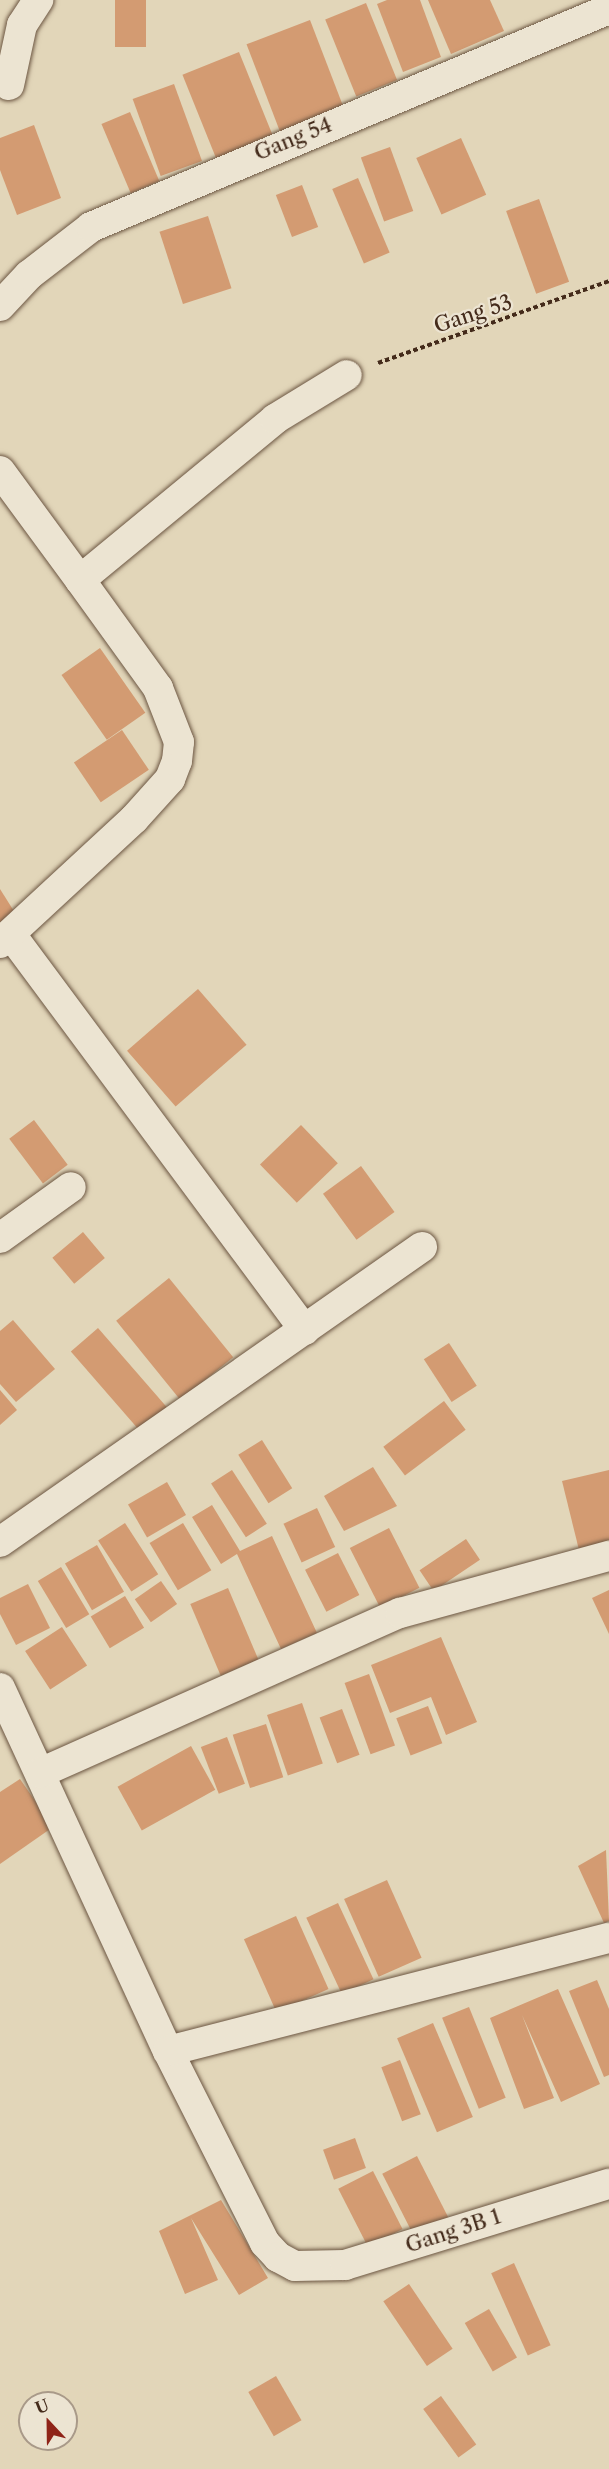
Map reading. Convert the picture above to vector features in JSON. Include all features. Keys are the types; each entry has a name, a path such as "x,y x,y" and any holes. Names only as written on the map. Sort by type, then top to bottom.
{"street":[{"path":"9,85 22,25 38,0"},
{"name":"Gang 54","path":"0,306 29,275 91,227 609,9"},
{"path":"80,580 275,419 347,375"},
{"path":"0,471 158,688 179,742 177,761 170,779 134,819 6,940 305,1330"},
{"path":"0,1238 71,1188"},
{"path":"0,1542 422,1247"},
{"path":"40,1773 400,1613 609,1556"},
{"path":"0,1688 168,2052 609,1938"},
{"name":"Gang 3B 1","path":"168,2052 265,2243 295,2266 345,2265 609,2184"}],"path":[{"name":"Gang 53","path":"347,375 609,281"}],"building":[{"path":"115,0 146,0 146,47 115,47"},
{"path":"387,0 420,0 441,57 403,72 377,4"},
{"path":"428,0 490,0 504,31 451,54"},
{"path":"366,3 397,80 356,96 325,19"},
{"path":"310,20 343,107 280,131 247,44"},
{"path":"239,52 273,137 217,160 182,75"},
{"path":"174,84 202,161 161,176 133,99"},
{"path":"130,112 159,181 131,193 101,124"},
{"path":"34,125 61,198 17,215 0,170 0,138"},
{"path":"461,138 486,195 441,215 416,158"},
{"path":"390,147 413,211 384,222 361,158"},
{"path":"358,178 390,253 364,264 332,189"},
{"path":"302,185 318,227 292,237 276,195"},
{"path":"539,199 569,282 536,294 506,211"},
{"path":"208,216 231,288 183,304 159,232"},
{"path":"100,648 145,713 107,740 61,675"},
{"path":"122,730 149,770 101,802 74,762"},
{"path":"0,889 17,916 0,926"},
{"path":"198,989 247,1045 176,1107 127,1051"},
{"path":"34,1120 68,1165 43,1183 9,1139"},
{"path":"301,1125 338,1163 297,1203 260,1165"},
{"path":"361,1166 395,1212 356,1240 323,1194"},
{"path":"83,1232 105,1258 74,1284 52,1258"},
{"path":"169,1278 233,1357 180,1400 116,1321"},
{"path":"13,1320 55,1369 16,1402 0,1384 0,1331"},
{"path":"98,1328 168,1408 140,1432 71,1352"},
{"path":"449,1343 477,1386 452,1402 424,1359"},
{"path":"0,1390 17,1410 0,1425"},
{"path":"444,1401 466,1430 405,1475 383,1447"},
{"path":"262,1440 292,1488 268,1503 238,1455"},
{"path":"373,1467 397,1506 344,1531 324,1496"},
{"path":"232,1470 267,1524 246,1537 211,1484"},
{"path":"609,1470 609,1543 579,1550 562,1481"},
{"path":"167,1482 186,1515 147,1537 128,1504"},
{"path":"212,1505 240,1551 272,1536 317,1633 281,1649 237,1554 221,1564 192,1517"},
{"path":"317,1508 335,1547 302,1563 283,1524"},
{"path":"125,1523 158,1574 131,1592 98,1540"},
{"path":"183,1523 211,1570 178,1590 150,1543"},
{"path":"389,1528 419,1588 380,1608 350,1548"},
{"path":"466,1539 480,1560 434,1591 420,1570"},
{"path":"97,1545 124,1592 92,1610 65,1564"},
{"path":"338,1553 359,1595 326,1612 305,1570"},
{"path":"61,1567 89,1614 66,1628 38,1581"},
{"path":"161,1581 177,1604 151,1622 135,1599"},
{"path":"28,1584 50,1628 16,1645 0,1614 0,1598"},
{"path":"228,1588 258,1660 221,1676 190,1604"},
{"path":"609,1590 609,1634 592,1598"},
{"path":"125,1596 144,1628 110,1648 91,1617"},
{"path":"62,1627 87,1666 50,1690 25,1651"},
{"path":"441,1637 477,1722 446,1735 431,1697 390,1713 371,1665"},
{"path":"369,1674 395,1745 371,1754 345,1683"},
{"path":"302,1703 323,1764 288,1776 267,1715"},
{"path":"428,1706 442,1743 411,1756 396,1718"},
{"path":"342,1709 360,1755 337,1763 320,1718"},
{"path":"266,1724 283,1777 250,1788 233,1735"},
{"path":"227,1737 245,1784 219,1794 201,1747"},
{"path":"191,1746 215,1790 142,1830 118,1787"},
{"path":"20,1779 53,1827 0,1864 0,1792"},
{"path":"606,1850 609,1921 604,1923 578,1866"},
{"path":"387,1880 422,1958 379,1977 344,1899"},
{"path":"338,1903 373,1979 342,1994 306,1918"},
{"path":"296,1916 329,1989 276,2012 244,1939"},
{"path":"597,1980 609,2009 609,2075 604,2077 569,1991"},
{"path":"558,1989 600,2084 561,2102 522,2015 554,2098 524,2109 490,2018"},
{"path":"469,2007 506,2098 479,2109 442,2018"},
{"path":"433,2023 473,2117 437,2132 397,2038"},
{"path":"400,2060 421,2114 402,2121 381,2067"},
{"path":"355,2138 366,2168 334,2180 323,2150"},
{"path":"417,2156 449,2219 414,2237 382,2174"},
{"path":"373,2171 403,2229 368,2247 338,2189"},
{"path":"221,2200 268,2278 239,2295 191,2218 218,2280 185,2294 159,2231"},
{"path":"514,2263 551,2345 528,2355 491,2273"},
{"path":"409,2284 453,2349 427,2366 383,2301"},
{"path":"489,2309 517,2357 493,2371 465,2323"},
{"path":"276,2376 302,2420 274,2436 248,2392"},
{"path":"441,2396 476,2445 458,2457 423,2409"}]}
